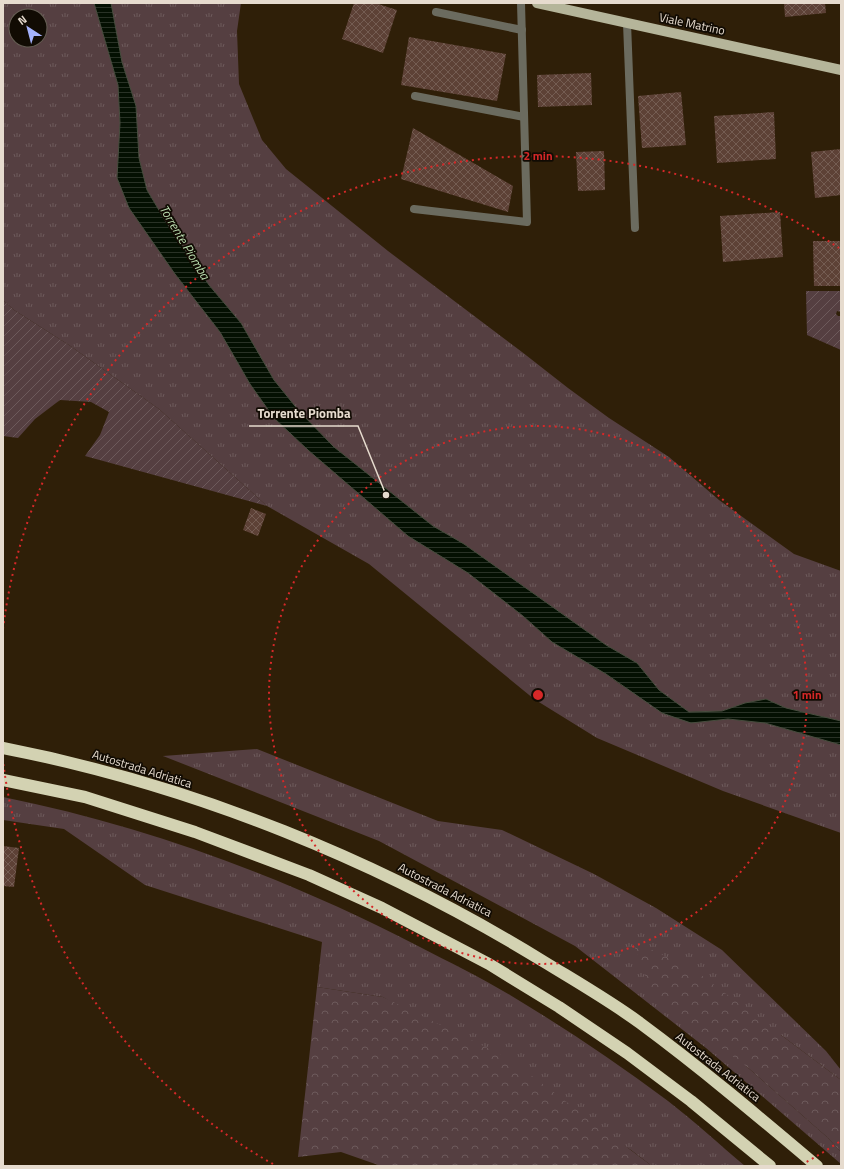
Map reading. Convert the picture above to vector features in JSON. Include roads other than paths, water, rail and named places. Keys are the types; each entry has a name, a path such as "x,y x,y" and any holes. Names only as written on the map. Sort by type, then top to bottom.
{"highway":[{"name":"Autostrada Adriatica","path":"3,748 84,766 157,787 234,812 329,850 395,879 444,904 514,943 638,1022 703,1071 818,1166"},
{"path":"3,780 85,798 195,832 308,875 382,908 489,964 570,1014 627,1053 770,1166"}],"main road":[{"name":"Viale Matrino","path":"537,3 841,70"}],"lane":[{"path":"414,209 527,222 521,3"},
{"path":"436,12 522,30"},
{"path":"627,23 635,228"},
{"path":"415,96 524,117"}],"place":[{"name":"Torrente Piomba","path":"386,495"}]}
